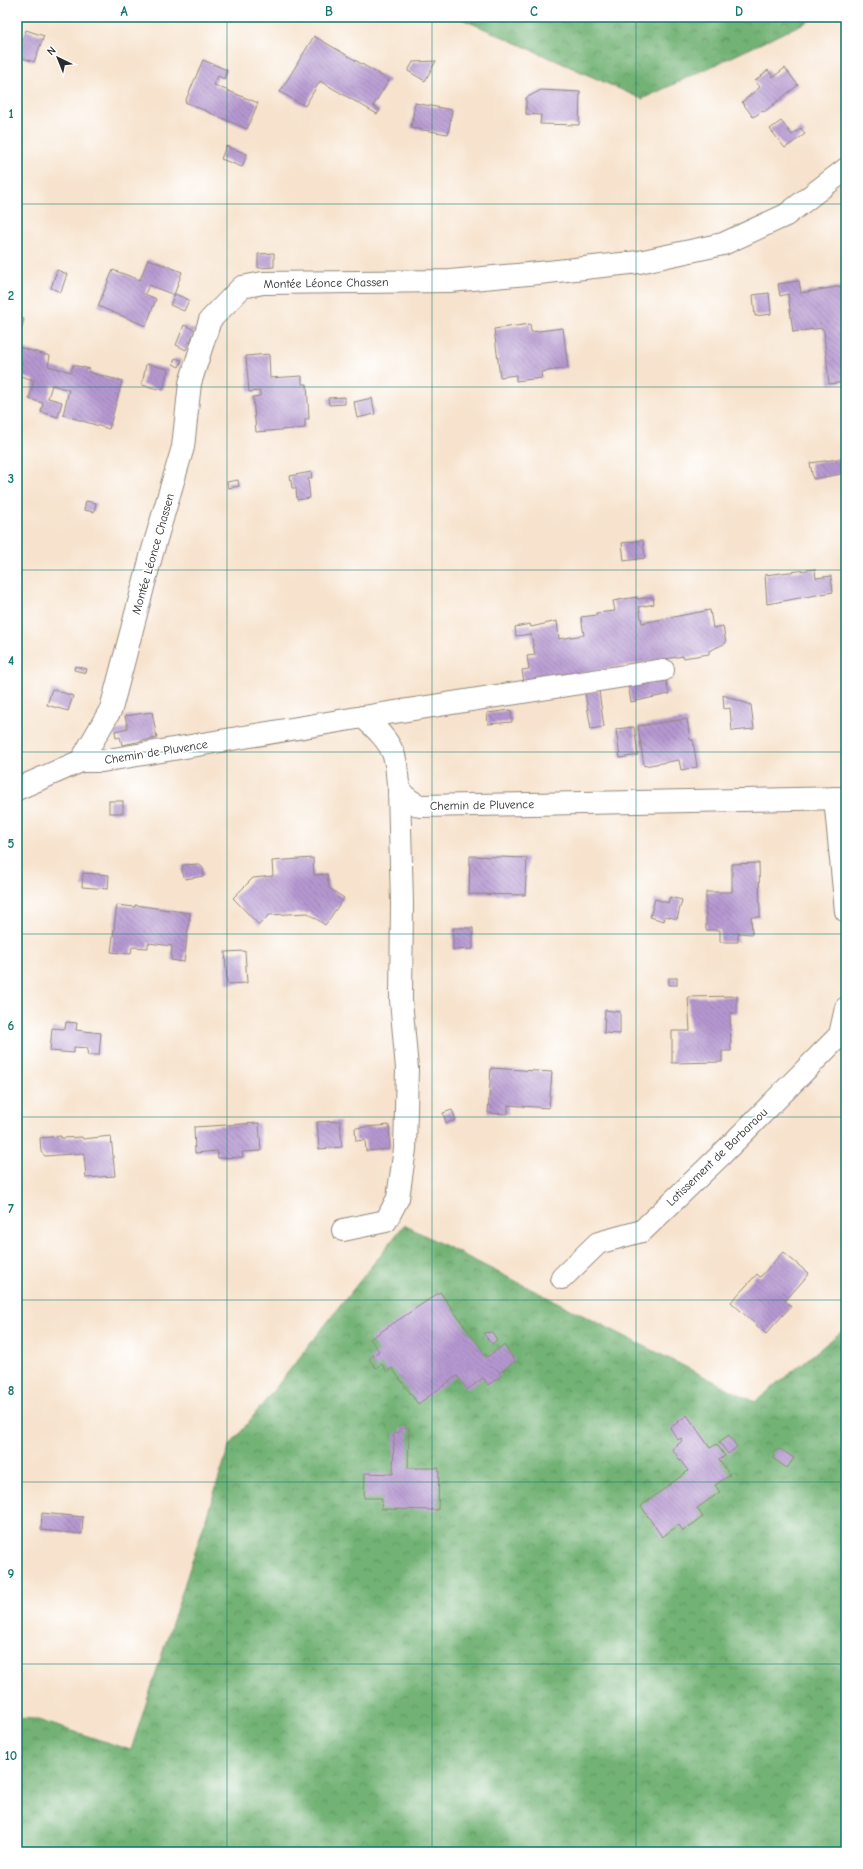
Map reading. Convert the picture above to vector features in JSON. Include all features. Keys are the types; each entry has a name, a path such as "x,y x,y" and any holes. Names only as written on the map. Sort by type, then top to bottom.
{"street":[{"name":"Montée Léonce Chassen","path":"81,761 111,709 152,553 183,447 190,383 210,320 242,287 263,282 450,281 639,262 723,244 786,215 846,169"},
{"name":"Chemin de Pluvence","path":"81,761 102,762 363,717 662,670"},
{"path":"343,1230 386,1221 398,1198 405,1149 407,1068 401,1000 402,902 398,790 393,753 382,734 363,717"},
{"path":"17,788 81,761"},
{"name":"Chemin de Pluvence","path":"398,790 407,800 420,806 840,798"},
{"path":"840,798 846,911"},
{"name":"Lotissement de Barbaraou","path":"562,1278 598,1243 642,1231 722,1154 840,1035 846,1008"}],"green space":[{"path":"458,17 817,17 642,99"},
{"path":"404,1225 755,1402 846,1328 846,1852 17,1852 17,1718 35,1719 131,1750 229,1447"}],"building":[{"path":"26,30 44,36 34,62 17,56"},
{"path":"314,36 389,80 373,106 380,110 377,114 320,81 305,106 280,92"},
{"path":"203,60 227,70 224,79 218,76 214,85 258,103 247,129 185,102"},
{"path":"436,61 425,81 408,71 413,62"},
{"path":"785,68 798,85 764,112 763,111 753,117 742,102 760,87 755,81 768,70 773,77"},
{"path":"541,90 580,92 579,125 540,124 541,115 526,114 526,98"},
{"path":"415,103 452,110 448,134 411,128"},
{"path":"781,121 792,135 801,128 805,134 785,148 770,129"},
{"path":"226,146 247,154 242,167 221,159"},
{"path":"274,253 274,267 258,268 258,254"},
{"path":"148,259 182,272 174,295 149,285 145,294 156,299 146,326 98,306 113,270 140,280"},
{"path":"57,270 67,274 61,292 51,288"},
{"path":"799,281 801,293 842,286 846,311 846,357 841,357 844,382 829,384 824,331 822,328 793,332 788,294 780,296 778,284"},
{"path":"769,293 771,314 755,316 753,295"},
{"path":"175,294 189,300 184,311 170,305"},
{"path":"17,318 24,319 22,327 17,326"},
{"path":"530,324 531,332 563,328 568,368 541,372 542,378 516,381 516,375 500,377 494,329"},
{"path":"184,325 195,330 186,350 176,345"},
{"path":"18,347 50,356 48,366 71,372 73,365 90,369 88,372 122,381 109,429 63,415 69,390 52,385 48,398 62,402 58,417 41,412 43,403 29,399 34,380 17,375 20,366 17,365"},
{"path":"269,354 270,378 302,376 302,384 307,384 309,419 305,419 305,428 256,432 253,397 260,396 260,391 249,392 246,356"},
{"path":"175,358 182,360 179,367 173,364"},
{"path":"146,364 168,369 163,390 142,385"},
{"path":"345,397 345,404 329,405 328,398"},
{"path":"372,398 375,414 357,418 354,402"},
{"path":"846,458 846,473 813,479 810,463"},
{"path":"311,472 312,478 308,479 310,498 297,500 296,488 292,488 290,476"},
{"path":"238,480 239,486 228,488 227,482"},
{"path":"86,501 96,503 94,512 84,510"},
{"path":"643,540 645,558 624,561 622,543"},
{"path":"815,569 816,578 831,576 833,592 767,604 765,575"},
{"path":"637,597 638,599 653,597 654,604 639,607 642,623 710,610 713,628 723,626 726,643 709,651 709,654 683,658 683,656 524,683 522,670 529,669 527,656 535,655 531,634 516,636 515,627 530,624 531,627 557,621 559,639 584,635 581,617 597,615 596,613 615,611 613,601"},
{"path":"75,666 87,669 86,673 74,670"},
{"path":"665,677 669,694 631,702 628,684"},
{"path":"52,689 73,696 68,711 47,705"},
{"path":"599,691 604,727 591,729 585,693"},
{"path":"723,695 751,705 754,729 732,731 730,708 724,709"},
{"path":"511,710 512,722 488,724 487,713"},
{"path":"152,712 157,738 122,745 120,737 116,738 115,731 128,728 125,716"},
{"path":"687,719 690,740 693,740 697,767 681,770 679,760 644,766 638,726"},
{"path":"634,727 638,755 620,758 616,729"},
{"path":"109,801 123,801 123,813 109,813"},
{"path":"470,856 527,858 525,895 469,894"},
{"path":"313,858 314,875 327,874 329,888 344,898 325,925 308,913 269,915 259,925 233,898 253,878 273,876 272,861"},
{"path":"759,863 760,917 751,917 752,934 738,933 738,942 720,942 720,930 706,930 706,892 732,892 732,864"},
{"path":"199,864 203,868 204,876 185,879 182,871 183,865"},
{"path":"83,873 109,875 108,889 82,887"},
{"path":"670,897 682,900 677,919 665,916 664,921 650,917 655,899 668,903"},
{"path":"117,905 135,907 135,905 190,913 184,962 171,960 172,946 148,943 148,948 132,947 131,954 111,952"},
{"path":"453,928 473,928 473,949 453,950"},
{"path":"245,951 247,983 227,984 225,952"},
{"path":"669,978 677,978 677,985 669,985"},
{"path":"737,996 737,1013 730,1013 731,1051 722,1051 722,1062 672,1063 672,1031 690,1031 688,997"},
{"path":"605,1010 620,1012 620,1034 604,1033"},
{"path":"66,1022 77,1023 76,1030 101,1033 99,1055 87,1055 88,1048 74,1047 74,1053 50,1051 52,1028 65,1029"},
{"path":"491,1068 552,1072 549,1108 508,1105 508,1114 488,1113"},
{"path":"452,1110 456,1120 446,1123 443,1113"},
{"path":"340,1121 342,1147 319,1149 317,1122"},
{"path":"259,1123 261,1151 242,1152 243,1157 218,1158 217,1151 195,1153 194,1127"},
{"path":"389,1125 390,1149 366,1151 365,1140 356,1141 355,1128"},
{"path":"61,1136 61,1138 82,1137 83,1139 111,1136 115,1176 86,1178 84,1153 45,1156 41,1152 40,1138"},
{"path":"783,1252 809,1274 785,1301 791,1306 766,1334 731,1302 757,1274 760,1277"},
{"path":"440,1292 487,1357 504,1345 515,1361 499,1373 501,1376 488,1385 483,1378 467,1390 457,1376 418,1404 392,1368 387,1372 382,1364 376,1368 369,1359 379,1351 370,1339"},
{"path":"492,1332 497,1340 492,1344 483,1333"},
{"path":"687,1415 710,1448 717,1444 725,1456 719,1460 730,1475 715,1485 720,1492 697,1508 703,1517 683,1531 679,1525 662,1537 641,1506 688,1471 672,1449 682,1441 681,1438 678,1440 670,1428"},
{"path":"401,1428 409,1428 408,1468 439,1468 438,1510 381,1509 382,1498 364,1498 365,1473 393,1474 394,1433 400,1432"},
{"path":"729,1435 737,1447 728,1454 719,1442"},
{"path":"780,1449 794,1458 787,1468 774,1459 773,1452"},
{"path":"42,1513 83,1517 82,1534 41,1530"}]}
